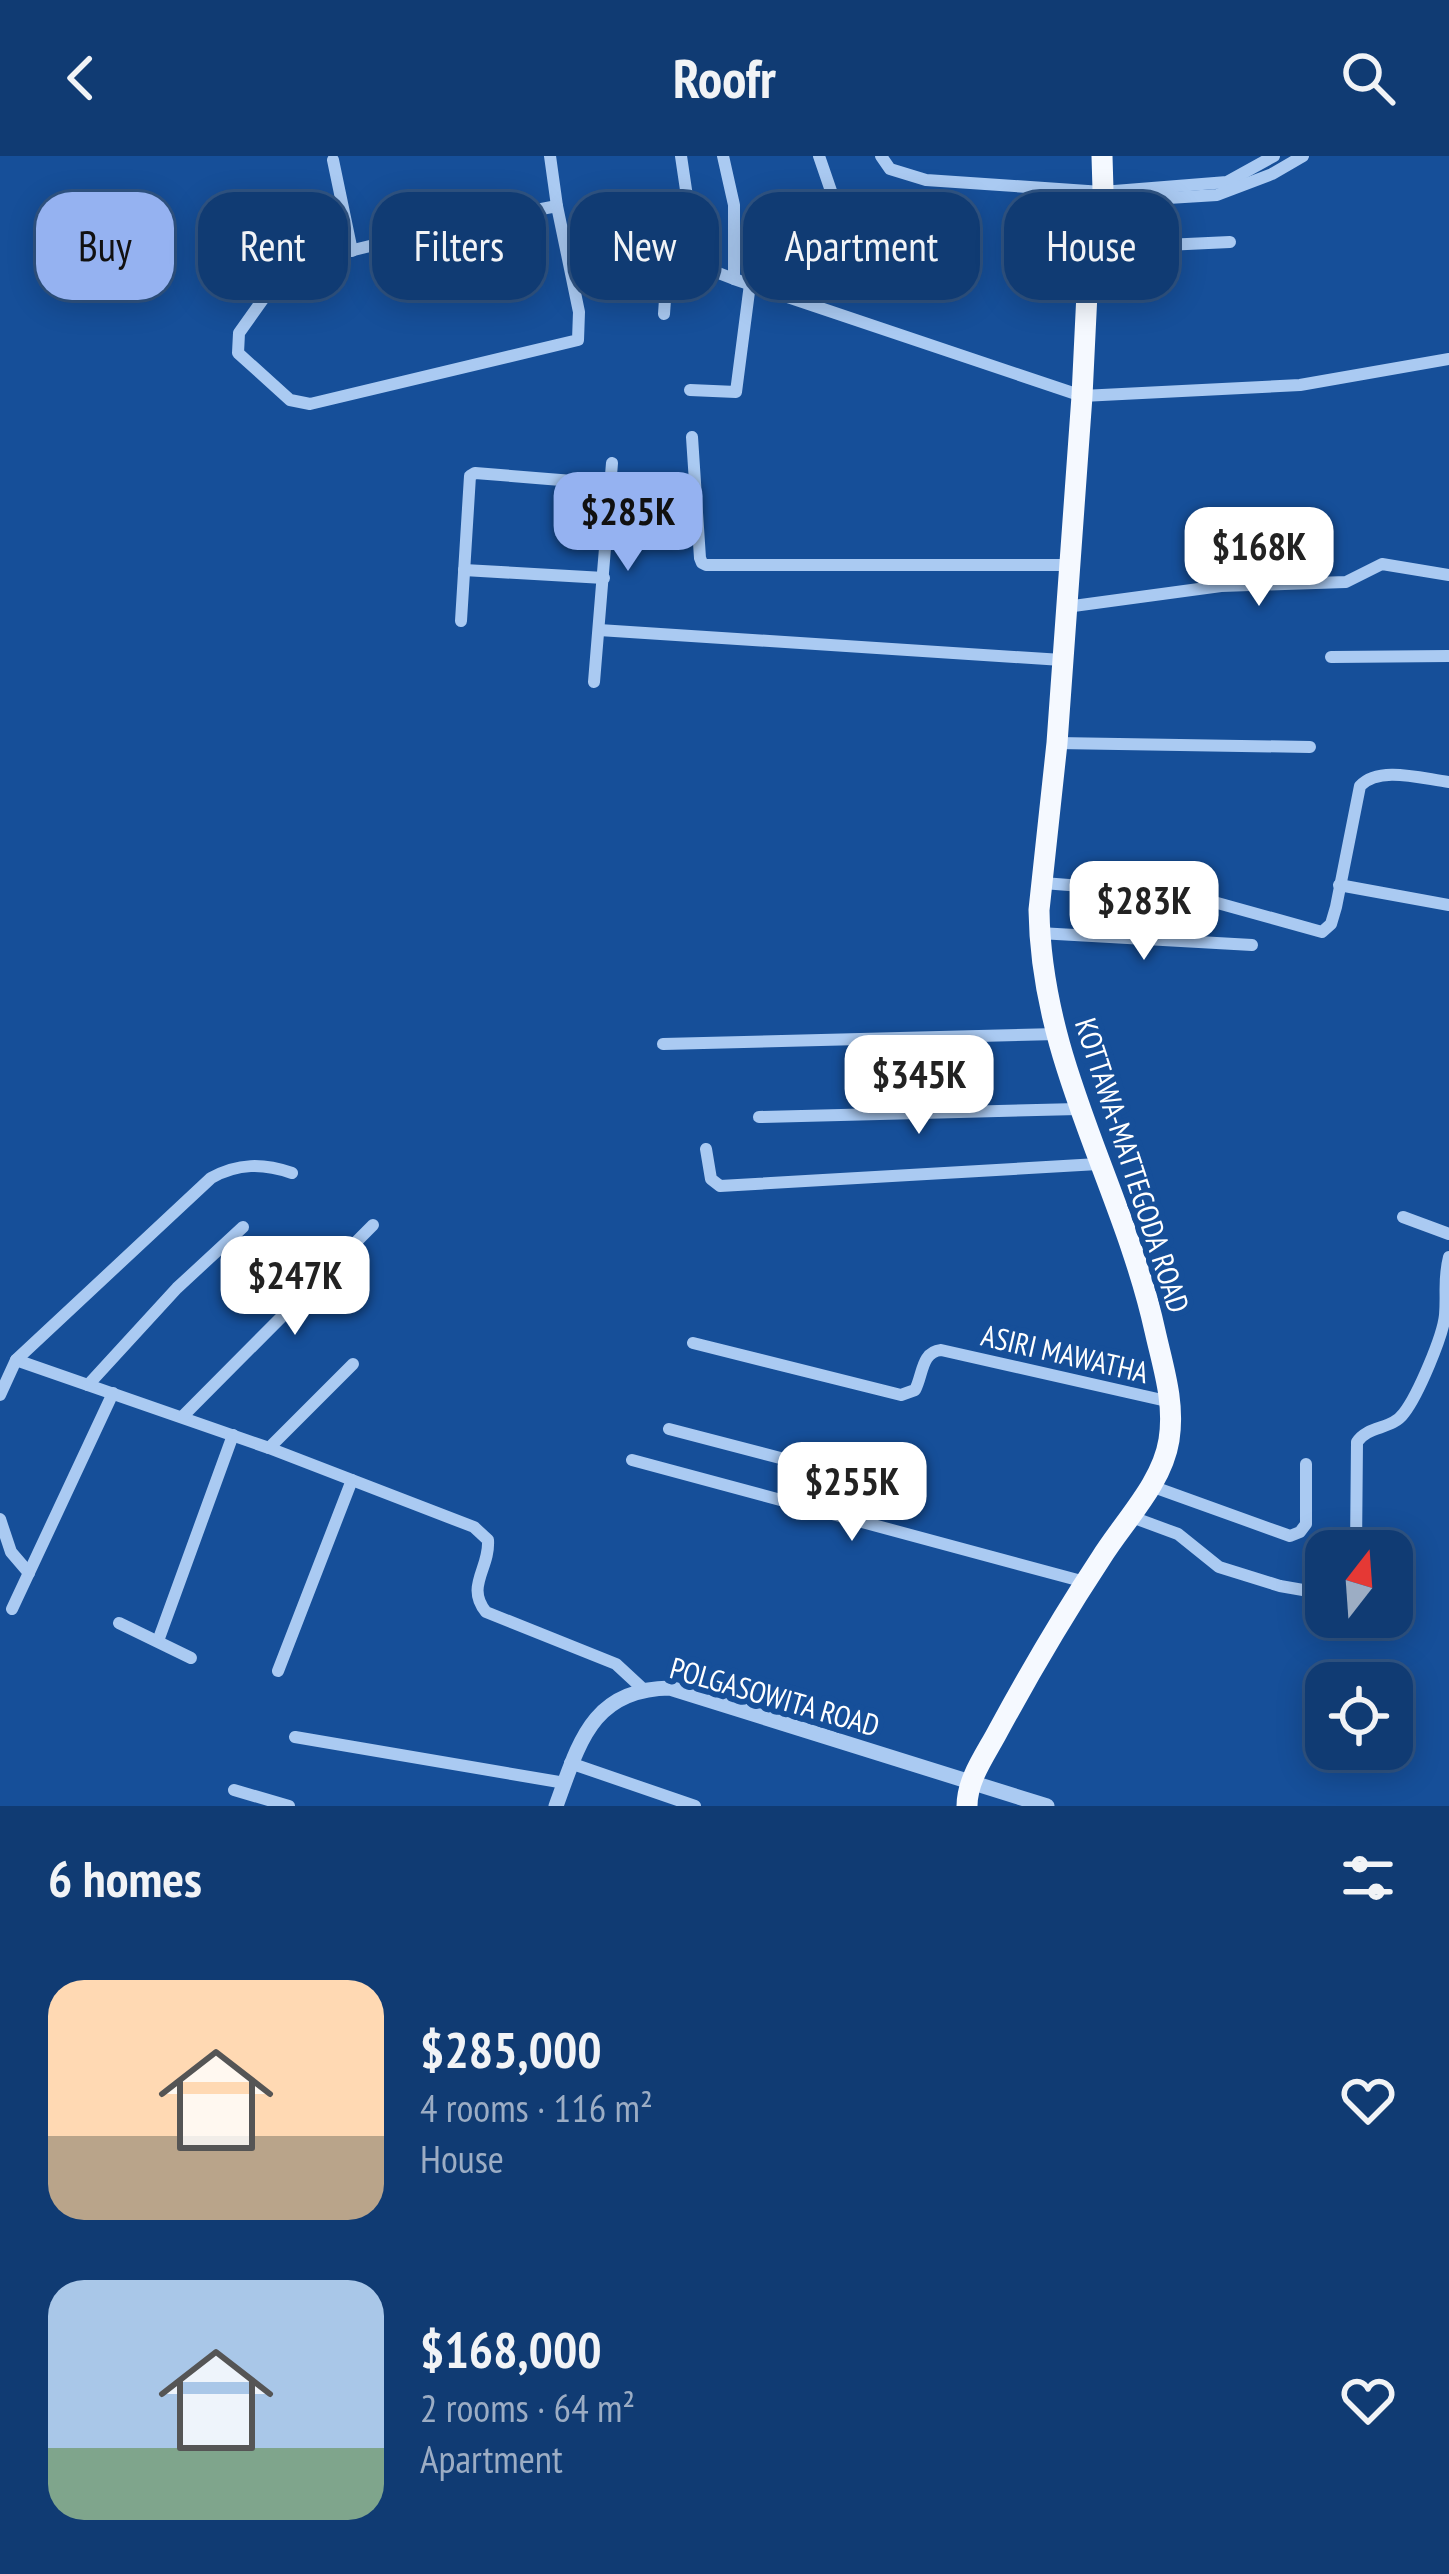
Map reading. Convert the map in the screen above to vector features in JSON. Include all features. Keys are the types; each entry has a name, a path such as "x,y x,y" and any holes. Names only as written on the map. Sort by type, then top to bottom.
{"main road":[{"name":"KOTTAWA-MATTEGODA ROAD","path":"1102,156 1103,192"},
{"name":"KOTTAWA-MATTEGODA ROAD","path":"970,1782 1032,1668 1150,1486 1169,1442 1171,1402 1148,1294 1078,1108 1042,970 1043,883 1087,300"},
{"path":"967,1806 970,1782"}],"street":[{"path":"550,156 579,312 578,340 310,404 290,400 238,353 238,333 292,265 557,206"},
{"path":"681,156 686,192"},
{"path":"723,156 734,205 734,279"},
{"path":"815,305 841,220 819,156"},
{"path":"881,156 890,169 926,180 1051,192"},
{"path":"1144,192 1227,182 1274,156"},
{"path":"1179,196 1217,195 1303,156"},
{"path":"332,160 352,251"},
{"path":"1179,244 1230,242"},
{"path":"719,273 743,282"},
{"path":"664,314 665,300"},
{"path":"690,390 736,392 748,300"},
{"path":"800,300 1082,397 1300,386 1449,358"},
{"path":"692,437 700,558 706,565 1070,565"},
{"path":"594,682 612,463"},
{"path":"461,621 469,479 475,473 610,484"},
{"path":"1066,607 1221,586 1346,582 1382,564 1449,575"},
{"path":"464,570 604,578"},
{"path":"599,631 1062,660"},
{"path":"1331,657 1449,656"},
{"path":"1057,743 1310,747"},
{"path":"1043,883 1185,894 1322,932 1331,924 1360,786 1368,777 1381,774 1449,782"},
{"path":"1339,885 1449,905"},
{"path":"1040,933 1252,945"},
{"path":"663,1044 1058,1034"},
{"path":"759,1117 1078,1108"},
{"path":"706,1150 711,1179 720,1186 1099,1164"},
{"path":"0,1395 16,1360 211,1178 250,1165 292,1173"},
{"path":"1403,1217 1449,1234"},
{"path":"182,1417 373,1225"},
{"path":"88,1385 177,1288 243,1227"},
{"path":"1356,1530 1357,1442 1403,1415 1412,1399 1444,1320 1449,1257"},
{"name":"ASIRI MAWATHA","path":"693,1342 901,1395 915,1390 927,1357 941,1350 1171,1402"},
{"path":"16,1360 269,1448 474,1527 488,1540 489,1552 476,1591 486,1612 616,1664 643,1689"},
{"path":"269,1448 352,1364"},
{"path":"12,1609 113,1394"},
{"path":"669,1430 811,1466 808,1507"},
{"path":"158,1641 233,1435"},
{"path":"632,1460 1085,1582"},
{"path":"1150,1486 1290,1536 1306,1524 1306,1464"},
{"path":"278,1671 352,1480"},
{"path":"1130,1516 1178,1534 1220,1567 1305,1590"},
{"path":"0,1519 11,1552 29,1573"},
{"path":"119,1623 191,1658"},
{"name":"POLGASOWITA ROAD","path":"556,1806 570,1763 598,1713 643,1689 670,1688 1047,1806"},
{"path":"295,1737 565,1783"},
{"path":"570,1763 695,1806"},
{"path":"234,1790 290,1806"}]}
